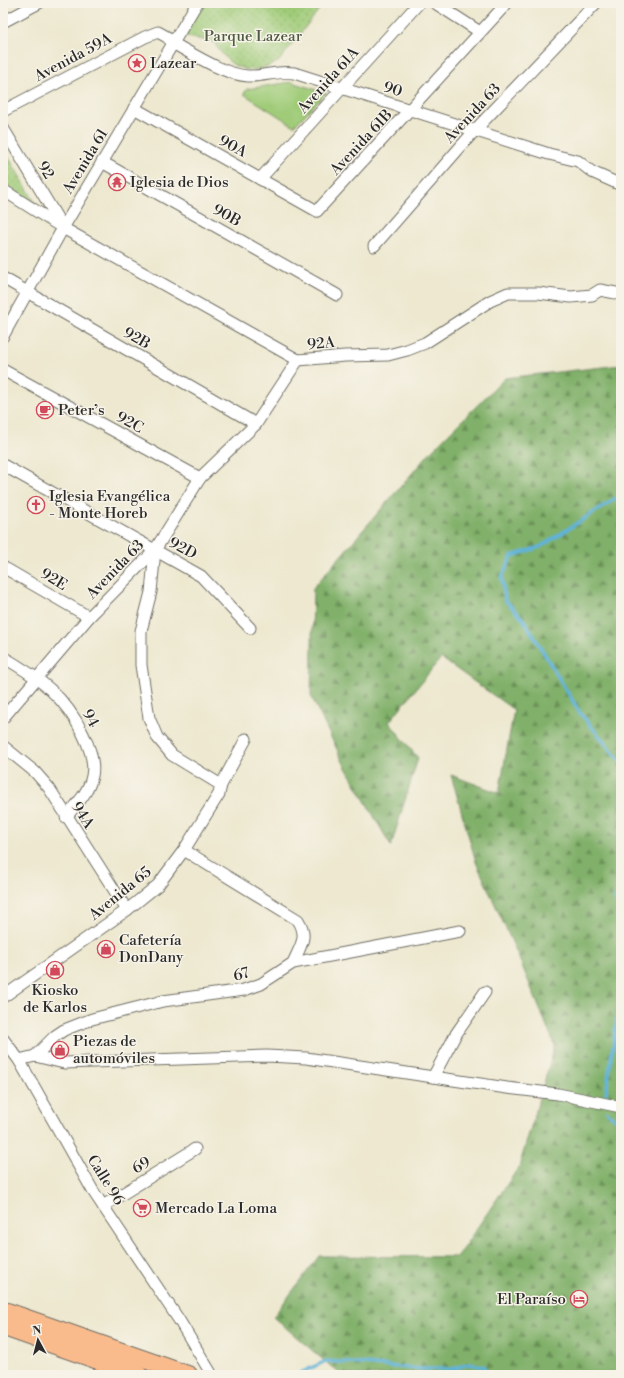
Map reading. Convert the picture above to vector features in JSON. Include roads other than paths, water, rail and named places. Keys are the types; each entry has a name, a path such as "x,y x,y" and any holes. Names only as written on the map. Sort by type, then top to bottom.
{"highway":[{"path":"3,1310 189,1375"},
{"path":"3,1327 139,1375"}],"street":[{"path":"3,22 39,3"},
{"name":"Avenida 61","path":"3,336 63,228 174,44 197,3"},
{"name":"Avenida 61A","path":"260,178 419,3"},
{"path":"435,3 480,32"},
{"name":"Avenida 61B","path":"316,211 507,3"},
{"name":"Avenida 63","path":"374,246 476,129 596,3"},
{"name":"90","path":"158,32 167,37 174,44 239,75 263,76 285,71 476,129 549,154 578,161 592,172 621,185"},
{"name":"Avenida 59A","path":"3,111 145,37 158,32"},
{"name":"90A","path":"134,108 316,211"},
{"name":"92","path":"3,128 63,228"},
{"name":"90B","path":"102,162 336,295"},
{"name":"92A","path":"3,190 63,228 298,360 345,356 388,355 407,350 425,343 490,301 508,293 538,293 571,297 592,295 600,290 621,294"},
{"name":"92B","path":"3,278 256,424"},
{"name":"Avenida 63","path":"3,718 36,677 89,618 154,550 200,478 256,424 298,360"},
{"name":"92C","path":"3,370 200,478"},
{"name":"92D","path":"3,465 201,576 250,628"},
{"path":"154,550 151,592 141,631 142,665 149,718 157,737 172,755 221,785"},
{"name":"92E","path":"3,567 89,618"},
{"name":"94","path":"3,657 36,677 58,695 70,710 88,743 92,758 92,776 87,790 66,817"},
{"name":"Avenida 65","path":"3,997 127,910 158,885 184,850 219,794 221,785 246,739"},
{"name":"94A","path":"3,746 36,772 49,788 66,817 127,910"},
{"path":"184,850 298,920 304,928 304,935 293,963"},
{"name":"67","path":"36,1056 55,1036 64,1030 92,1019 163,1001 244,990 261,984 293,963 460,931"},
{"path":"433,1077 456,1034 485,992"},
{"name":"Calle 96","path":"3,1039 19,1060 104,1206 180,1320 212,1375"},
{"path":"19,1060 36,1056 64,1063 267,1056 306,1058 558,1094 621,1107"},
{"name":"69","path":"104,1206 195,1149"}],"waterway":[{"path":"621,495 540,547 512,556 502,577 505,600 524,620 580,713 621,762"},
{"path":"621,889 615,899 621,907"},
{"path":"606,1093 621,992"},
{"path":"607,1112 621,1124"},
{"path":"296,1375 326,1361 421,1369 452,1369 469,1364 484,1366 488,1375"}],"place":[{"name":"Lazear","path":"137,63"},
{"name":"Iglesia de Dios","path":"117,182"},
{"name":"Peter’s","path":"45,410"},
{"name":"Iglesia Evangélica - Monte Horeb","path":"36,505"},
{"name":"Cafetería DonDany","path":"106,949"},
{"name":"Kiosko de Karlos","path":"55,970"},
{"name":"Piezas de automóviles","path":"60,1050"},
{"name":"Mercado La Loma","path":"142,1208"},
{"name":"El Paraíso","path":"579,1299"}],"park label":[{"name":"Parque Lazear","path":"253,36"}]}
